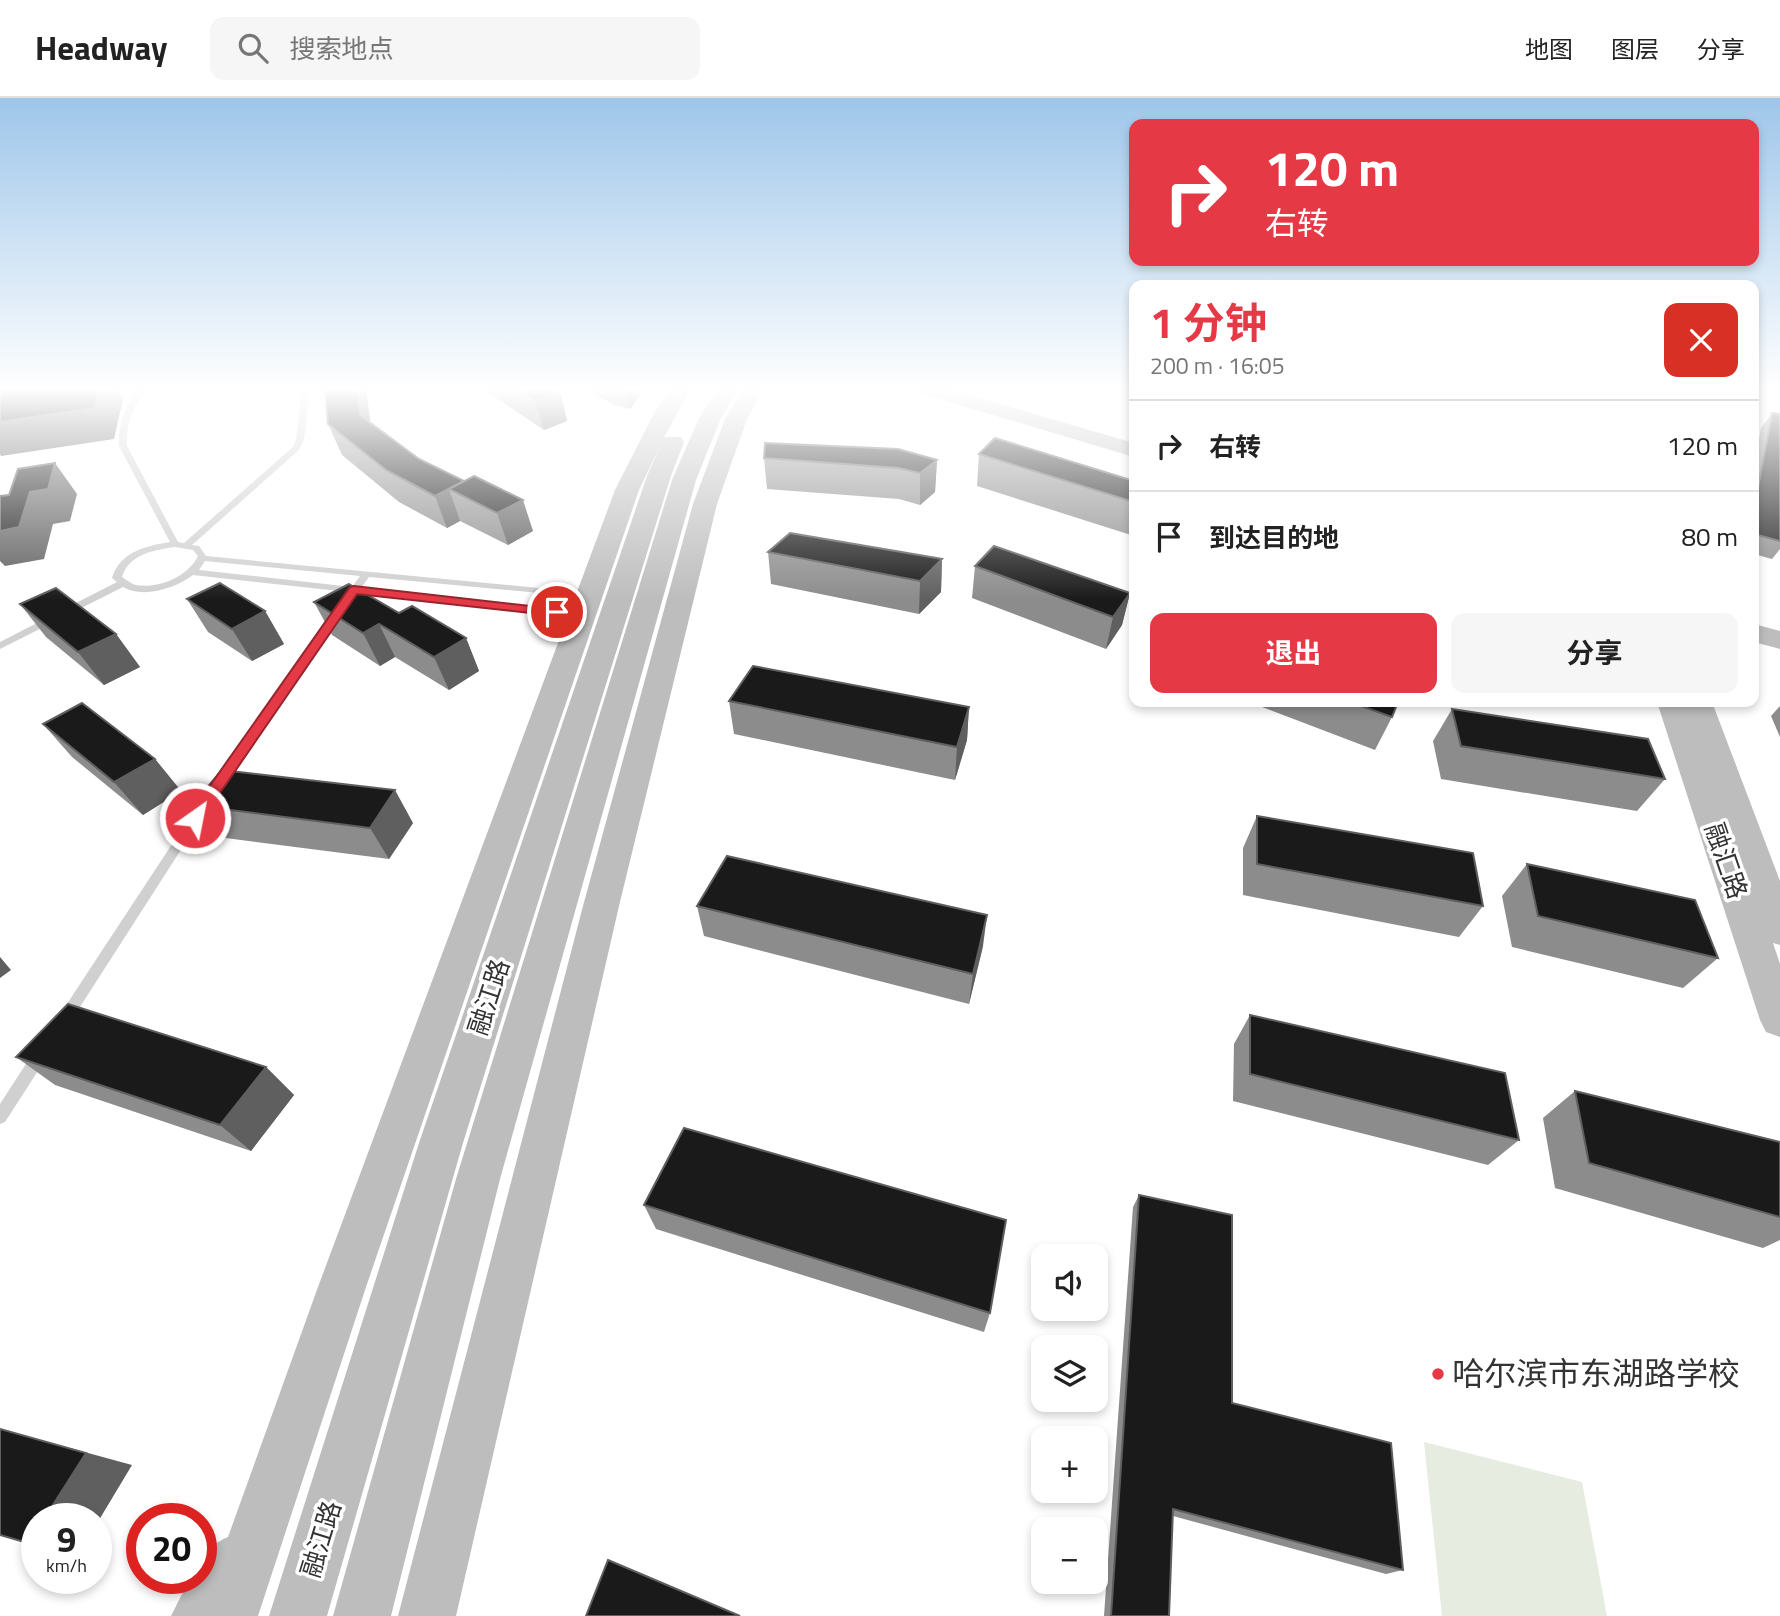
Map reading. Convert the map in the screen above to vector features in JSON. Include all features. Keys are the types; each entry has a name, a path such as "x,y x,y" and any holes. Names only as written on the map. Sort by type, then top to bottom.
{"street":[{"path":"229,1616 342,1287 627,490 642,459"},
{"name":"融江路","path":"298,1616 441,1143 666,459"},
{"name":"融江路","path":"362,1616 482,1166 677,504 693,459"},
{"path":"428,1616 601,906 705,505 722,459"},
{"path":"1759,620 1780,626"},
{"path":"1759,634 1780,640"},
{"name":"融汇路","path":"1674,707 1780,1020"},
{"name":"融汇路","path":"1698,707 1780,930"},
{"path":"200,1616 264,1514"}],"lane":[{"path":"130,459 175,544"},
{"path":"188,544 284,459"},
{"path":"204,558 202,552 188,544 146,550 124,563 117,578 121,584 130,587 155,587 193,572 354,590 586,606"},
{"path":"193,572 204,558"},
{"path":"204,558 366,574 586,606"},
{"path":"52,1037 210,795 366,574"},
{"path":"0,646 121,584"},
{"path":"0,1117 45,1048"}],"shaded area":[{"path":"1424,1442 1582,1482 1607,1616 1442,1616"}],"building":[{"path":"372,459 419,459 464,481 435,496 386,470"},
{"path":"775,459 937,460 920,473 899,468"},
{"path":"995,459 1062,459 1129,479 1129,500"},
{"path":"1763,459 1780,459 1780,541 1759,535 1759,482"},
{"path":"55,463 48,489 30,492 19,527 0,531 0,496 9,495 18,469"},
{"path":"474,476 523,500 497,513 449,489"},
{"path":"790,533 942,559 920,581 768,552"},
{"path":"994,546 1129,594 1113,617 975,566"},
{"path":"220,583 265,611 232,629 187,599"},
{"path":"349,584 399,613 412,606 466,638 434,657 379,624 363,633 314,602"},
{"path":"56,588 116,634 78,652 20,604"},
{"path":"753,666 969,707 957,747 729,701"},
{"path":"82,703 155,759 114,782 43,724"},
{"path":"1364,707 1396,707 1392,717"},
{"path":"1452,709 1648,739 1665,779 1461,746"},
{"path":"222,770 395,790 370,828 192,805"},
{"path":"1257,816 1473,853 1483,906 1257,864"},
{"path":"727,856 987,915 973,974 697,906"},
{"path":"1527,864 1695,900 1718,958 1538,916"},
{"path":"68,1004 266,1067 220,1125 16,1057"},
{"path":"1250,1015 1505,1073 1519,1140 1250,1074"},
{"path":"1575,1091 1780,1142 1780,1217 1589,1163"},
{"path":"684,1128 1006,1220 990,1313 644,1205"},
{"path":"1139,1195 1232,1215 1232,1403 1391,1443 1403,1570 1173,1509 1169,1616 1111,1616"},
{"path":"0,1429 86,1453 54,1503 21,1503 21,1541 0,1535"},
{"path":"608,1560 740,1616 586,1616"}],"place":[{"name":"哈尔滨市东湖路学校","path":"1438,1374"}],"route":[{"path":"195,818 354,590 557,612"}]}
